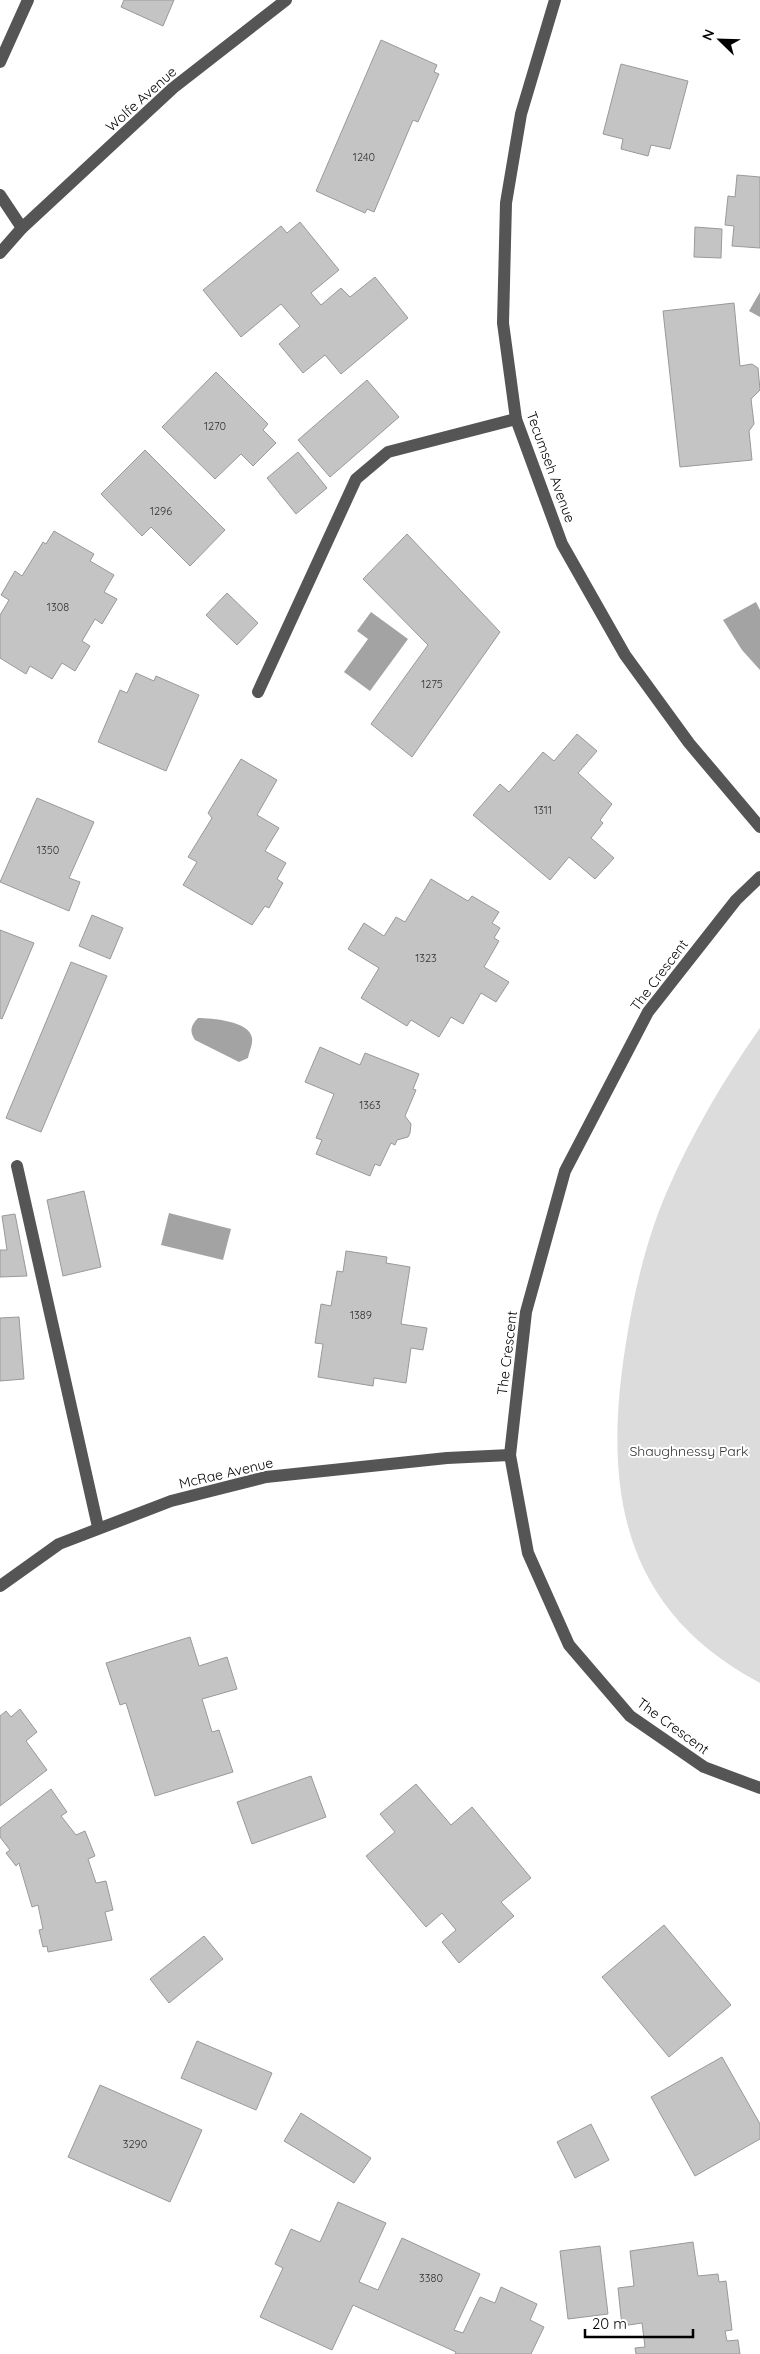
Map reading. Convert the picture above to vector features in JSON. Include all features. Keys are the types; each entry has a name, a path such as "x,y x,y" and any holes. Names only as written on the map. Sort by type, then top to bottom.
{"street":[{"path":"0,62 28,0"},
{"name":"Wolfe Avenue","path":"0,253 22,228 173,88 286,0"},
{"name":"Tecumseh Avenue","path":"555,0 522,114 506,203 503,323 516,419 562,544 625,655 689,743 760,827"},
{"path":"0,195 22,228"},
{"path":"258,692 356,478 388,452 516,419"},
{"name":"The Crescent","path":"760,877 736,900 648,1012 566,1171 526,1312 510,1455 528,1553 569,1645 630,1716 704,1767 760,1788"},
{"path":"17,1166 98,1527"},
{"name":"McRae Avenue","path":"0,1586 59,1544 98,1527 171,1501 266,1477 447,1458 510,1455"}],"green space":[{"name":"Shaughnessy Park","path":"760,1028 760,1683 714,1654 678,1620 651,1583 633,1542 622,1498 618,1451 619,1401 625,1349 636,1288 653,1228 668,1189 699,1126 722,1086"}],"shaded area":[{"path":"760,292 760,317 749,311"},
{"path":"756,602 760,610 760,670 742,650 723,620"},
{"path":"371,612 408,639 370,691 344,672 368,639 357,631"},
{"path":"198,1018 237,1024 250,1032 252,1038 248,1058 239,1062 195,1040 192,1028"},
{"path":"169,1213 231,1229 223,1260 161,1245"}],"building":[{"path":"124,0 174,0 163,26 121,7"},
{"path":"381,40 437,65 434,72 439,74 418,122 413,120 374,212 367,209 365,213 316,191"},
{"path":"621,64 688,81 670,149 651,145 648,156 621,149 623,139 603,134"},
{"path":"737,175 760,177 760,248 732,246 734,226 725,225 728,196 735,197"},
{"path":"300,222 339,270 311,293 321,305 341,288 350,297 375,277 408,318 341,374 325,355 303,373 279,344 300,326 281,304 241,337 203,290 281,226 287,233"},
{"path":"695,227 722,229 721,258 694,257"},
{"path":"734,303 740,366 752,364 758,368 760,390 751,399 754,424 749,431 752,460 680,467 663,311"},
{"path":"216,372 268,424 263,430 276,443 253,466 241,454 215,479 162,427"},
{"path":"367,380 399,417 330,477 298,440"},
{"path":"145,450 225,530 190,566 151,527 142,536 101,494"},
{"path":"298,452 327,488 296,514 267,478"},
{"path":"54,531 94,554 90,561 114,575 104,592 117,599 102,624 95,619 82,641 90,646 75,671 62,663 52,679 30,666 26,674 0,658 0,615 9,600 1,595 15,571 22,576 43,542 46,544"},
{"path":"407,534 500,632 412,757 371,724 428,645 363,579"},
{"path":"227,593 258,623 237,645 206,615"},
{"path":"136,673 154,681 156,676 199,695 166,771 98,742 120,690 127,693"},
{"path":"577,734 597,751 578,773 612,804 600,820 603,823 591,838 614,858 595,879 569,857 550,880 473,815 500,784 509,792 543,752 554,761"},
{"path":"241,759 277,780 257,815 279,828 265,851 286,863 277,879 283,883 269,908 265,906 252,925 183,885 197,862 188,857 212,818 208,813"},
{"path":"37,798 94,822 69,878 80,882 69,911 0,882"},
{"path":"431,879 468,901 472,896 499,912 492,923 500,928 494,938 499,941 484,967 509,982 496,1002 481,993 463,1024 451,1017 439,1037 411,1020 407,1026 361,998 379,968 348,949 364,923 384,936 396,917 405,922"},
{"path":"92,915 123,928 110,959 79,946"},
{"path":"0,930 34,943 2,1019 0,1018"},
{"path":"71,962 107,976 41,1132 6,1118"},
{"path":"320,1047 360,1065 365,1053 419,1074 413,1089 416,1090 405,1116 411,1124 410,1133 408,1137 397,1140 395,1145 391,1143 380,1166 375,1164 370,1176 316,1154 322,1140 316,1138 334,1094 305,1082"},
{"path":"84,1191 101,1267 63,1276 47,1200"},
{"path":"15,1214 27,1276 0,1277 0,1250 7,1250 2,1216"},
{"path":"346,1251 387,1257 386,1263 410,1267 401,1324 427,1328 423,1350 411,1348 406,1383 374,1378 373,1386 318,1377 323,1344 315,1343 321,1304 331,1306 337,1271 343,1272"},
{"path":"19,1317 24,1379 0,1381 0,1318"},
{"path":"190,1637 199,1666 227,1657 237,1689 202,1699 212,1732 219,1730 233,1772 155,1796 126,1703 120,1705 106,1663"},
{"path":"20,1709 37,1732 26,1741 47,1770 0,1806 0,1716 6,1711 11,1717"},
{"path":"311,1776 326,1817 252,1844 237,1802"},
{"path":"416,1784 451,1825 472,1807 531,1878 501,1902 514,1916 459,1963 442,1942 456,1930 442,1913 426,1927 366,1856 395,1832 380,1814"},
{"path":"51,1789 67,1812 61,1816 76,1835 85,1831 95,1856 88,1859 96,1883 106,1881 113,1910 105,1912 112,1940 48,1952 47,1946 43,1947 39,1930 43,1929 38,1905 32,1907 19,1863 16,1866 6,1853 10,1850 0,1837 0,1828"},
{"path":"664,1925 731,2005 669,2057 602,1977"},
{"path":"204,1936 223,1959 169,2003 150,1979"},
{"path":"197,2041 272,2073 256,2110 181,2078"},
{"path":"722,2057 760,2124 760,2139 695,2176 651,2097"},
{"path":"100,2085 202,2130 170,2202 68,2157"},
{"path":"301,2113 371,2158 354,2183 284,2141"},
{"path":"591,2124 609,2160 575,2178 557,2142"},
{"path":"338,2202 386,2223 359,2282 378,2290 402,2238 480,2274 454,2330 463,2333 480,2297 495,2303 501,2287 537,2304 530,2320 544,2327 531,2354 455,2354 456,2352 353,2305 332,2350 260,2317 283,2268 275,2264 291,2229 320,2242"},
{"path":"693,2242 698,2276 718,2274 719,2282 726,2281 732,2330 725,2331 727,2341 738,2340 740,2354 636,2354 635,2348 645,2347 642,2323 622,2326 618,2288 634,2286 630,2251"},
{"path":"600,2246 608,2314 568,2319 560,2251"}]}
